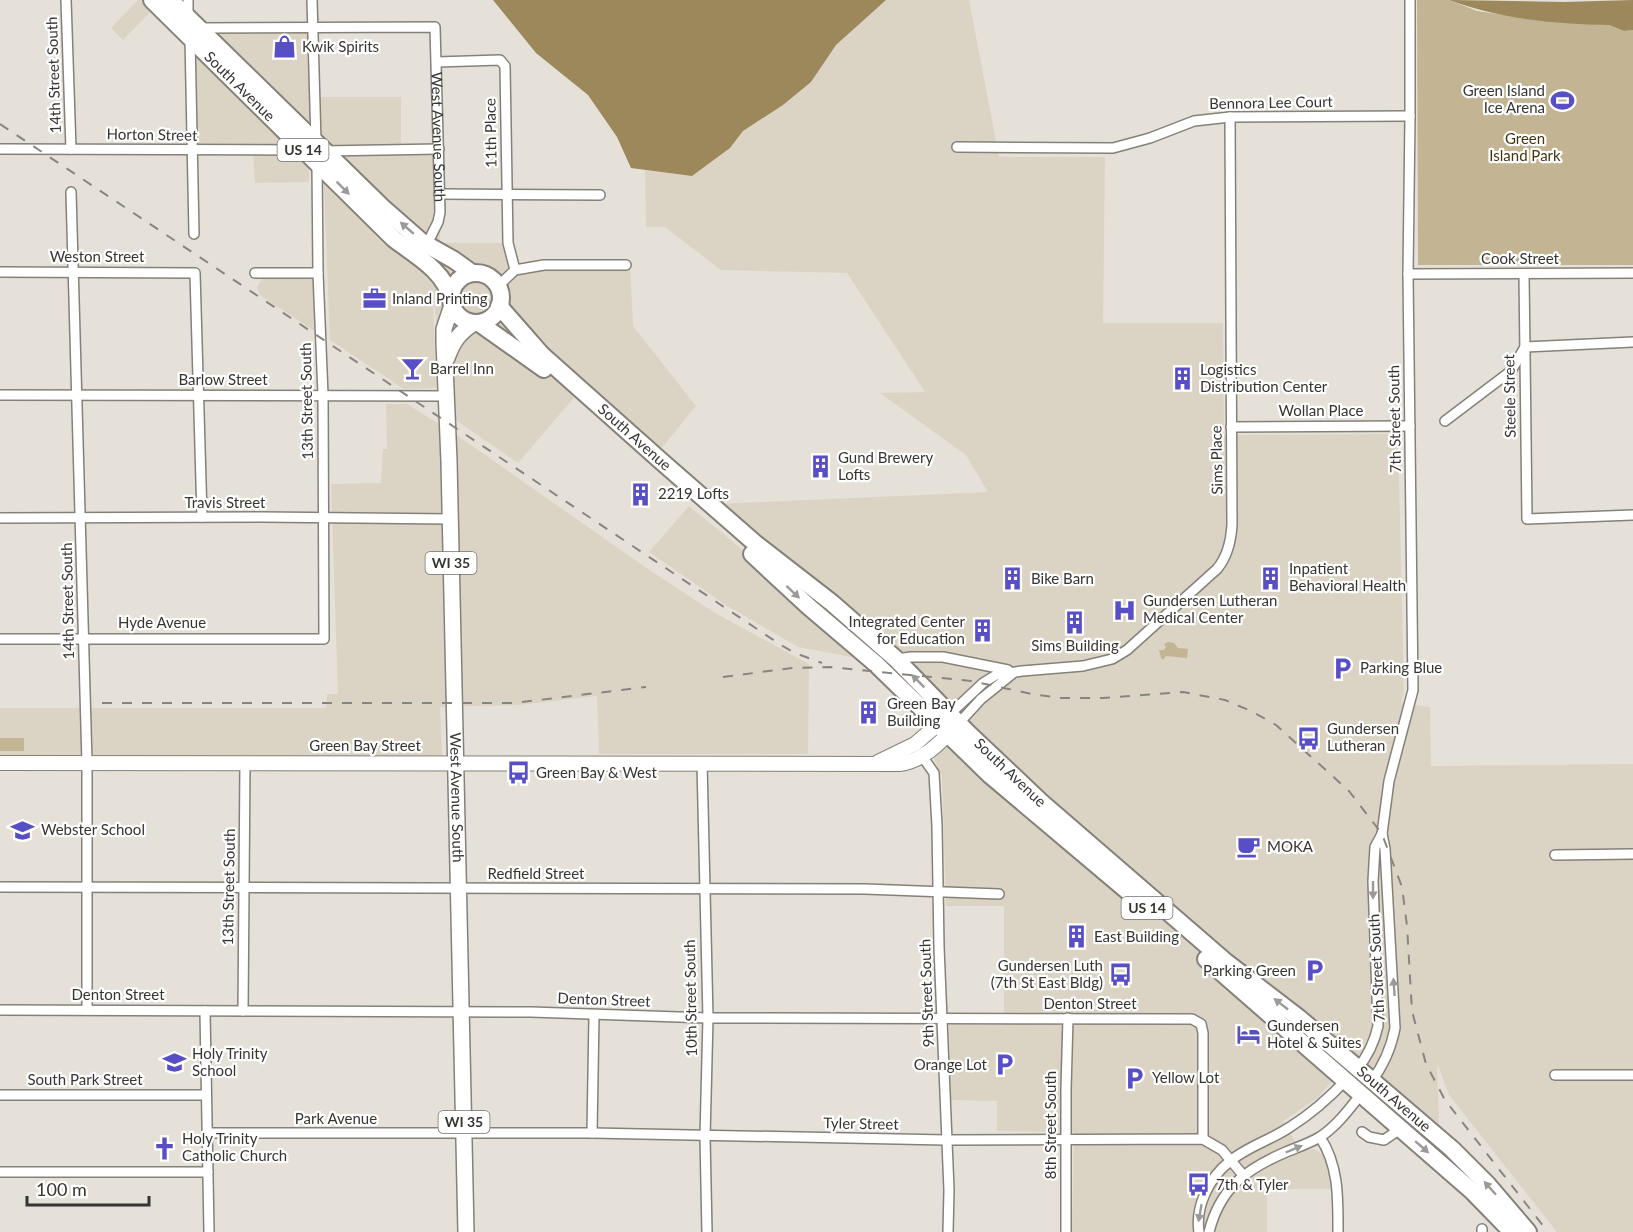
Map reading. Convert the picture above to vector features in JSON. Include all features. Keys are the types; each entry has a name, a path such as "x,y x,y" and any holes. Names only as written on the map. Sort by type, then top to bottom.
{"highway":[{"name":"South Avenue","path":"152,0 192,28"},
{"name":"South Avenue","path":"170,0 192,28 315,152 394,239 444,280 460,317 476,323 515,347 561,383 808,606 1197,937 1299,1018 1452,1149 1487,1184 1528,1232"},
{"name":"South Avenue","path":"315,152 427,244 472,273 489,277 498,286"},
{"path":"452,302 455,284 472,273"},
{"path":"476,323 493,315 499,306 501,298 498,286"},
{"name":"South Avenue","path":"499,306 542,355 661,461 756,544 839,609 896,659 949,724 1013,795 1150,910 1476,1194 1512,1232"}],"main road":[{"name":"West Avenue South","path":"452,302 444,329 466,1232"},
{"name":"West Avenue South","path":"446,364 453,340 463,330 476,323"}],"street":[{"name":"14th Street South","path":"66,0 71,149"},
{"path":"188,0 192,28 194,234"},
{"name":"13th Street South","path":"312,0 322,395 324,639"},
{"name":"7th Street South","path":"1209,1232 1215,1210 1231,1186 1243,1175 1266,1161 1320,1137 1333,1126 1384,1063 1392,1046 1395,1028 1385,849 1382,834 1389,781 1413,690 1408,274 1410,0"},
{"path":"192,28 312,27"},
{"name":"West Avenue South","path":"312,27 435,27 438,222 427,244"},
{"name":"11th Place","path":"437,62 500,60 505,66 508,243 515,270"},
{"name":"Bennora Lee Court","path":"957,147 1113,148 1150,138 1194,121 1230,117 1410,116"},
{"name":"Sims Place","path":"896,659 943,657 1018,672 1095,665 1124,653 1221,564 1226,556 1232,537 1230,117"},
{"name":"Horton Street","path":"0,149 315,152 438,149"},
{"name":"14th Street South","path":"71,192 87,763 87,1010"},
{"path":"439,194 600,195"},
{"path":"498,286 515,270 543,265 626,265"},
{"name":"Weston Street","path":"0,272 195,273 199,395"},
{"path":"255,273 318,273"},
{"name":"Cook Street","path":"1408,274 1633,273"},
{"name":"Steele Street","path":"1524,274 1527,519 1633,515"},
{"path":"1445,422 1511,371 1525,347 1633,342"},
{"name":"Barlow Street","path":"0,394 447,396"},
{"path":"199,395 202,518"},
{"name":"Wollan Place","path":"1231,427 1410,426"},
{"name":"Travis Street","path":"0,518 450,519"},
{"name":"Hyde Avenue","path":"0,639 324,639"},
{"path":"949,724 1018,672"},
{"name":"Green Bay Street","path":"0,763 908,763 922,756 949,724"},
{"name":"Green Bay Street","path":"874,764 949,724"},
{"name":"9th Street South","path":"922,756 934,773 949,1190 948,1232"},
{"name":"13th Street South","path":"243,1011 245,763"},
{"name":"10th Street South","path":"702,763 708,1018 705,1137 706,1232"},
{"name":"7th Street South","path":"1198,1232 1200,1206 1207,1190 1221,1169 1230,1160 1288,1129 1307,1116 1346,1081 1372,1047 1378,1026 1373,881 1375,847 1382,834"},
{"path":"1555,855 1633,854"},
{"name":"Redfield Street","path":"0,887 704,889 939,891 999,894"},
{"name":"Denton Street","path":"0,1010 462,1012 708,1018 1192,1019 1199,1021 1203,1028 1203,1139"},
{"path":"206,1011 209,1232"},
{"path":"592,1133 594,1015"},
{"name":"8th Street South","path":"1066,1232 1068,1018"},
{"path":"1555,1075 1633,1075"},
{"name":"South Park Street","path":"0,1095 206,1095"},
{"path":"1362,1132 1369,1137 1384,1140 1400,1129"},
{"name":"Park Avenue","path":"207,1133 464,1134"},
{"name":"Tyler Street","path":"464,1134 592,1133 946,1140 1203,1139"},
{"path":"1320,1137 1333,1163 1338,1232"},
{"path":"1203,1139 1215,1145 1243,1175"},
{"path":"0,1172 208,1172"}],"shaded area":[{"path":"138,0 145,0 154,8 123,40 111,28"},
{"path":"493,0 886,0 836,45 811,82 783,105 743,131 730,148 692,176 631,168 617,137 588,95 536,53"},
{"name":"Gundersen Lutheran Medical Center","path":"886,0 969,0 999,157 1105,157 1103,323 1223,323 1224,435 1392,434 1398,437 1404,691 1401,703 1430,707 1431,766 1633,764 1633,1232 1557,1232 1449,1095 1437,1063 1439,1126 1356,1056 1316,1099 1283,1121 1301,1151 1314,1149 1323,1155 1329,1170 1331,1189 1267,1189 1267,1232 1072,1232 1074,1132 997,1131 997,1101 951,1100 949,1025 1004,1025 1004,906 946,906 942,777 934,759 936,754 971,727 716,504 988,492 966,455 880,393 925,392 847,273 721,270 665,227 646,227 645,170 692,176 730,148 743,131 783,105 811,82 836,45"},
{"path":"1449,0 1564,2 1633,0 1633,30 1624,31 1609,25 1548,22 1508,16"},
{"path":"190,27 312,27 315,97 401,97 401,150 439,149 440,243 508,243 516,270 630,263 633,326 696,406 660,450 585,385 518,463 447,414 433,296 436,388 404,389 330,340 324,184 327,181 309,161 309,182 255,183 253,151 193,150"},
{"path":"263,278 312,278 315,283 316,332 260,295 257,287"},
{"path":"386,404 407,404 461,438 715,613 809,664 808,754 599,754 597,696 518,705 440,707 442,755 438,758 0,756 0,708 326,708 327,694 338,694 331,484 381,483 383,449 387,449"},
{"path":"689,506 738,546 852,657 798,647 726,605 649,552"}],"green space":[{"name":"Green Island Park","path":"1417,0 1449,0 1477,11 1531,19 1609,25 1624,31 1633,30 1633,265 1418,265"},
{"path":"1174,643 1178,648 1188,649 1187,658 1166,656 1163,660 1159,650 1164,650 1166,647 1164,644"},
{"path":"0,738 24,738 24,751 0,751"}],"railway":[{"path":"0,124 781,645 822,663"},
{"path":"723,677 792,668 830,667 971,681 1060,698 1103,698 1183,692 1225,700 1276,725 1349,791 1382,834 1402,887 1407,926 1412,1011 1426,1064 1445,1100 1548,1232"},
{"path":"102,703 514,703 646,687"}],"place":[{"name":"Kwik Spirits","path":"284,47"},
{"name":"Green Island Ice Arena","path":"1563,100"},
{"name":"Inland Printing","path":"374,299"},
{"name":"Barrel Inn","path":"412,369"},
{"name":"Logistics Distribution Center","path":"1182,379"},
{"name":"Gund Brewery Lofts","path":"820,467"},
{"name":"2219 Lofts","path":"640,494"},
{"name":"Inpatient Behavioral Health","path":"1271,578"},
{"name":"Bike Barn","path":"1013,579"},
{"name":"Gundersen Lutheran Medical Center","path":"1125,610"},
{"name":"Sims Building","path":"1075,622"},
{"name":"Integrated Center for Education","path":"983,631"},
{"name":"Parking Blue","path":"1342,668"},
{"name":"Green Bay Building","path":"869,713"},
{"name":"Gundersen Lutheran","path":"1309,738"},
{"name":"Green Bay & West","path":"518,773"},
{"name":"Webster School","path":"23,830"},
{"name":"MOKA","path":"1249,847"},
{"name":"East Building","path":"1076,937"},
{"name":"Parking Green","path":"1314,971"},
{"name":"Gundersen Luth (7th St East Bldg)","path":"1121,975"},
{"name":"Gundersen Hotel & Suites","path":"1249,1035"},
{"name":"Holy Trinity School","path":"174,1063"},
{"name":"Orange Lot","path":"1005,1065"},
{"name":"Yellow Lot","path":"1134,1078"},
{"name":"Holy Trinity Catholic Church","path":"164,1148"},
{"name":"7th & Tyler","path":"1198,1185"}]}
